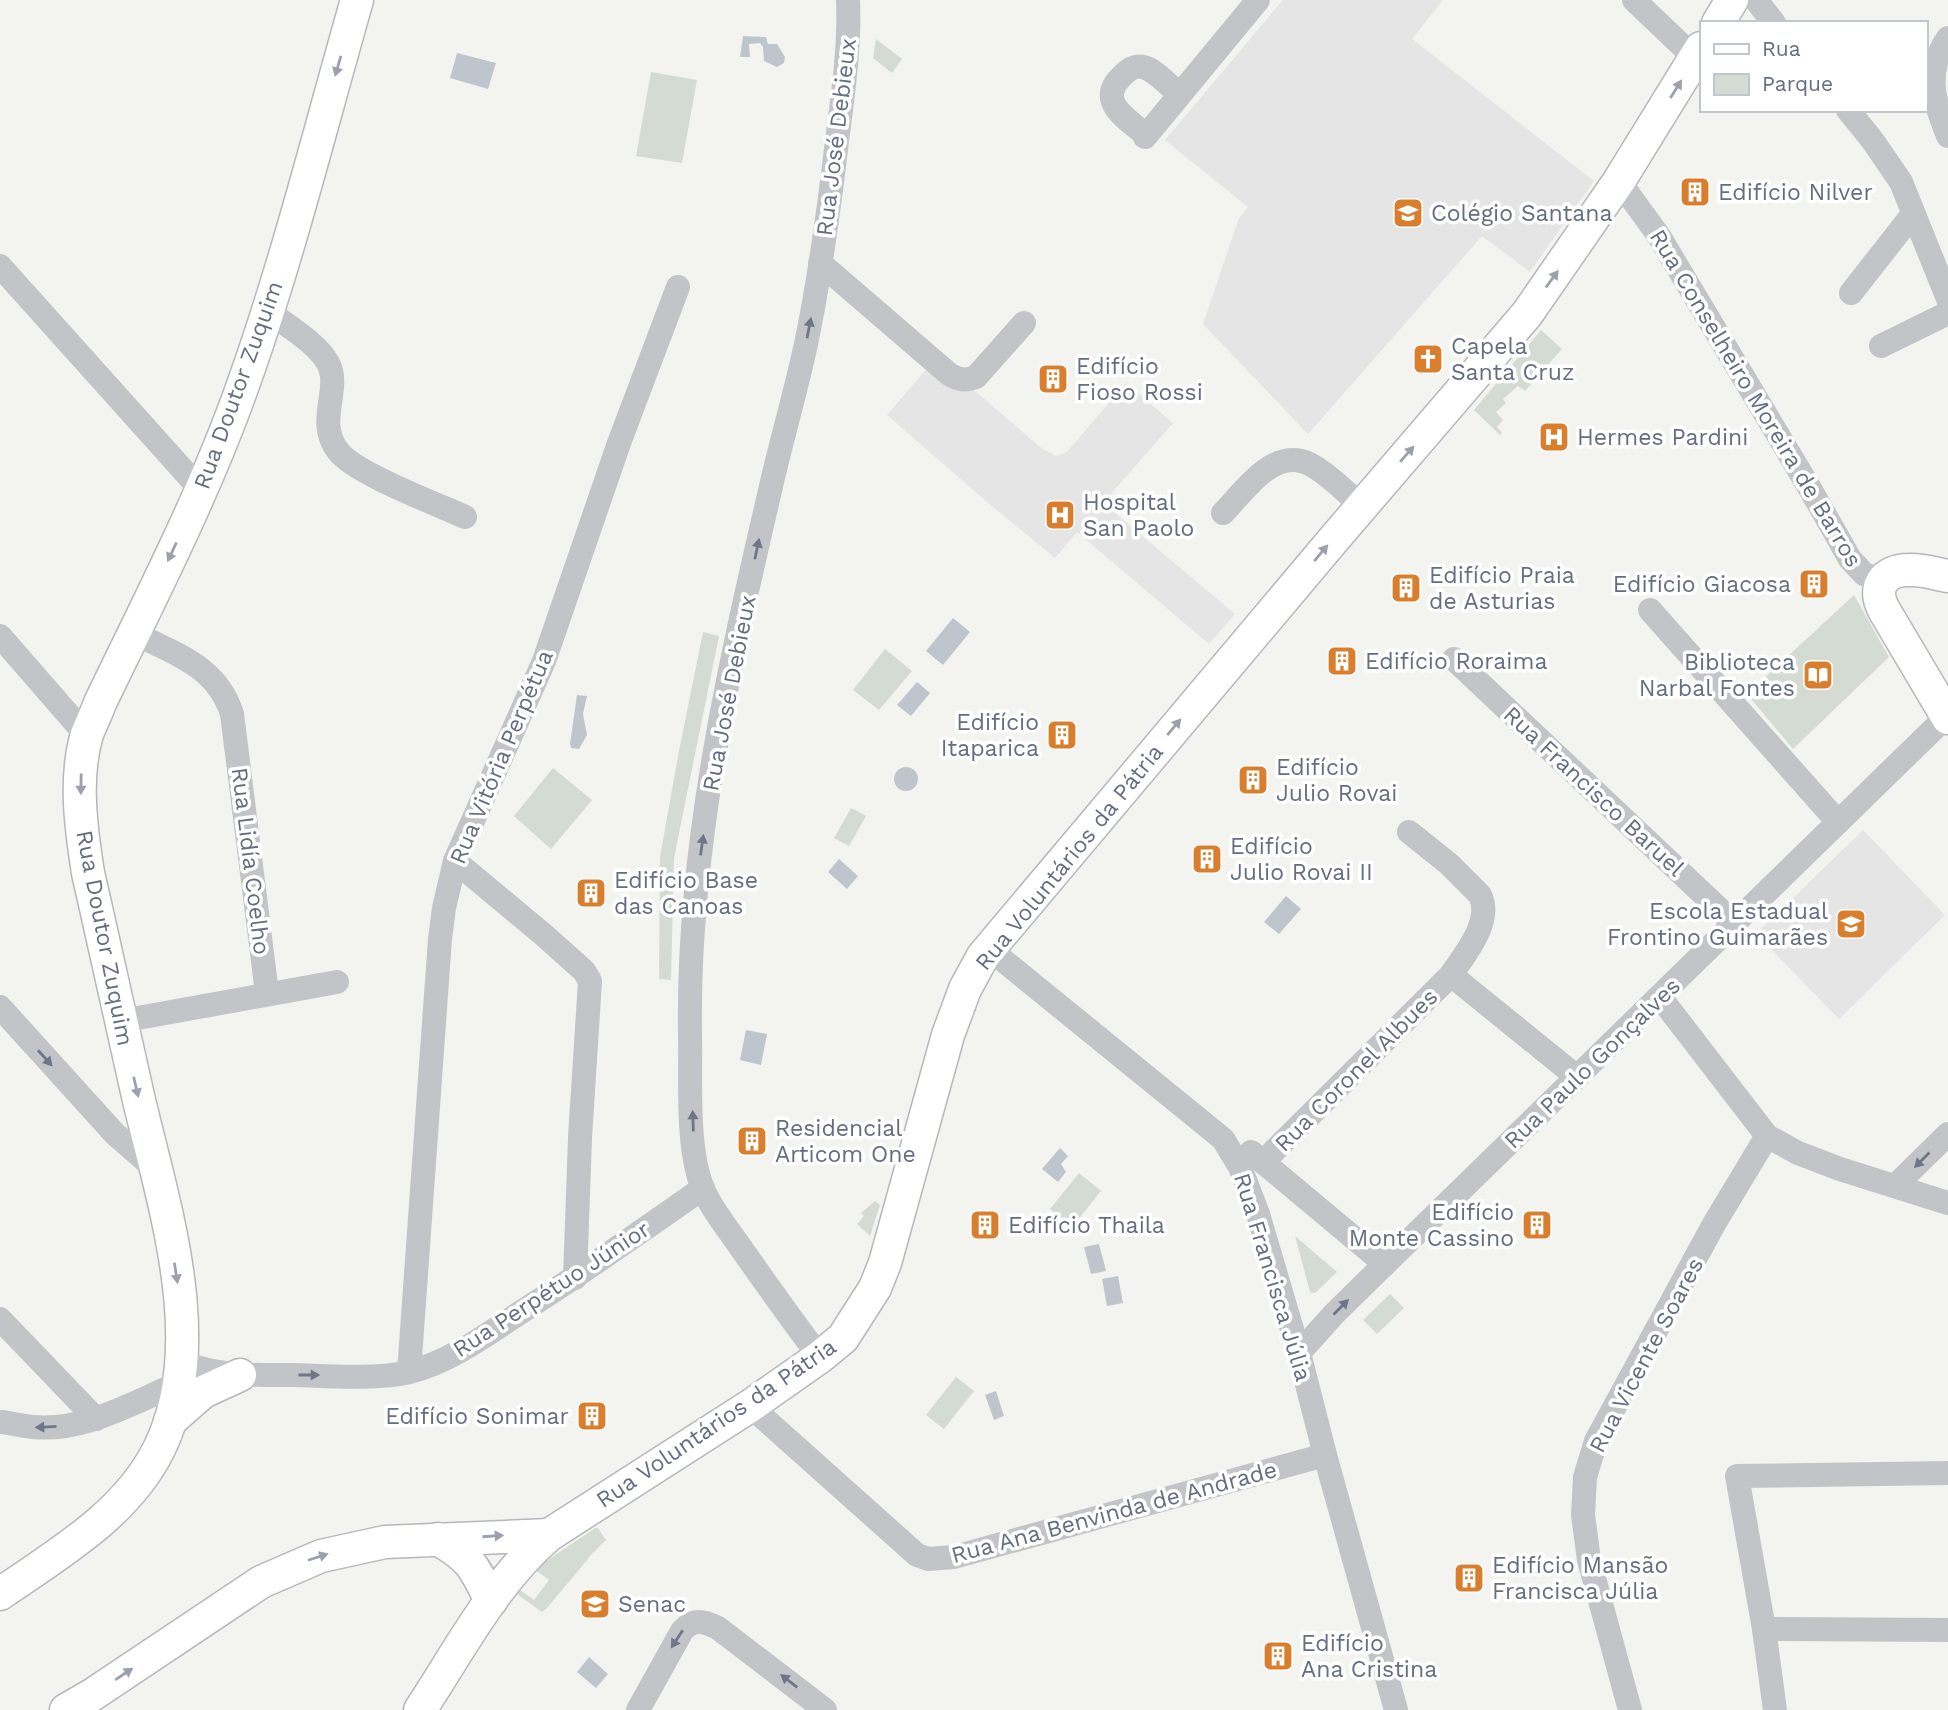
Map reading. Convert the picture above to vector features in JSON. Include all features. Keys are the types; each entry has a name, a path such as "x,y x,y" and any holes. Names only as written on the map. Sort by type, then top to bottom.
{"main road":[{"name":"Rua Doutor Zuquim","path":"0,1594 69,1546 118,1505 149,1466 170,1422 181,1372 183,1329 180,1297 156,1169 88,873 83,840 80,776 87,736 100,703 201,490 229,424 268,311 357,0"},
{"path":"1719,21 1732,0"},
{"name":"Rua Voluntários da Pátria","path":"420,1710 491,1601 529,1552 549,1535 750,1406 843,1338 874,1288 885,1263 952,1024 965,989 988,948 1527,314 1619,181 1698,53"},
{"path":"1882,581 1891,574 1909,570 1948,576"},
{"name":"Rua Conselheiro Moreira de Barros","path":"1882,581 1878,592 1879,600 1947,717"},
{"path":"170,1422 203,1392 240,1375"},
{"path":"66,1710 243,1593 292,1566 357,1546 385,1542 549,1535"},
{"path":"438,1539 457,1551 473,1566 491,1601"}],"street":[{"name":"Rua José Debieux","path":"820,1357 723,1222 703,1188 693,1138 690,999 693,927 700,858 714,766 740,628 800,369 820,263 847,59 848,0"},
{"path":"1179,94 1142,66 1131,69 1118,80 1110,93 1111,99 1128,120 1145,136 1258,0"},
{"path":"1634,0 1698,53"},
{"path":"1756,0 1772,21"},
{"path":"1948,38 1935,65 1932,85 1937,108 1948,136"},
{"path":"1850,112 1874,141 1901,183 1948,299"},
{"name":"Rua Conselheiro Moreira de Barros","path":"1619,181 1658,236 1850,559 1864,574 1882,581"},
{"path":"1851,293 1913,214"},
{"path":"820,263 958,380 975,377 1024,323"},
{"path":"0,267 201,490"},
{"name":"Rua Vitória Perpétua","path":"409,1372 440,939 455,861 544,661 620,443 678,288"},
{"path":"268,311 312,346 329,365 332,376 327,429 338,452 356,467 465,517"},
{"path":"1881,346 1948,313"},
{"path":"1223,513 1266,470 1279,462 1291,460 1309,464 1362,506"},
{"path":"1650,610 1838,822"},
{"name":"Rua Lidía Coelho","path":"134,633 209,674 227,697 233,714 267,993"},
{"path":"0,636 87,736"},
{"name":"Rua Francisco Baruel","path":"1454,659 1734,923"},
{"name":"Rua Paulo Gonçalves","path":"1299,1353 1385,1264 1947,717"},
{"path":"1409,832 1448,864 1483,901 1484,916 1451,975"},
{"path":"455,861 554,944 584,971 590,981 575,1278"},
{"name":"Rua Francisca Júlia","path":"988,948 1223,1139 1240,1167 1258,1214 1299,1353 1396,1710"},
{"name":"Rua Coronel Albues","path":"1264,1161 1451,975 1577,1077"},
{"path":"121,1021 337,982"},
{"path":"1660,997 1767,1136 1798,1153 1948,1203"},
{"path":"0,1007 115,1134 156,1169"},
{"path":"1895,1186 1948,1134"},
{"name":"Rua Vicente Soares","path":"1630,1710 1589,1560 1583,1515 1586,1477 1596,1441 1714,1224 1767,1136"},
{"path":"1223,1139 1243,1147 1264,1161 1385,1264"},
{"name":"Rua Perpétuo Júnior","path":"181,1372 205,1370 240,1375 380,1375 409,1372 436,1363 575,1278 703,1188"},
{"path":"1258,1214 1284,1192 1296,1188"},
{"path":"0,1319 96,1419"},
{"path":"0,1422 34,1427 66,1426 96,1419 181,1372"},
{"name":"Rua Ana Benvinda de Andrade","path":"750,1406 917,1555 928,1559 954,1557 1325,1455"},
{"path":"1775,1710 1764,1629 1737,1476 1948,1473"},
{"path":"638,1710 682,1631 686,1626 699,1621 718,1628 825,1710"},
{"path":"1764,1629 1948,1630"}],"shaded area":[{"name":"Colégio Santana","path":"1283,0 1443,0 1412,39 1594,181 1530,272 1482,236 1308,434 1203,324 1239,218 1248,207 1165,140"},
{"path":"743,36 766,37 768,44 777,44 785,57 784,63 777,67 764,61 760,43 749,44 750,57 740,57"},
{"path":"457,53 496,63 488,89 450,78"},
{"name":"Hospital San Paolo","path":"930,365 973,389 1040,447 1056,456 1067,452 1126,383 1173,423 1103,503 1235,614 1209,644 1077,532 1055,558 887,415"},
{"path":"953,618 970,632 943,665 926,651"},
{"path":"917,682 930,693 911,716 897,705"},
{"path":"577,695 587,696 583,714 587,735 579,749 571,748 570,744"},
{"path":"906,767 915,770 918,779 915,788 906,791 897,788 894,779 897,770"},
{"name":"Escola Estadual Frontino Guimarães","path":"1863,830 1945,915 1839,1019 1756,934"},
{"path":"839,859 858,876 847,889 828,872"},
{"path":"1286,896 1301,909 1279,934 1264,922"},
{"path":"746,1030 767,1034 761,1065 740,1060"},
{"path":"1060,1148 1068,1156 1061,1164 1066,1172 1058,1182 1042,1169"},
{"path":"1099,1244 1106,1271 1091,1274 1084,1247"},
{"path":"1118,1276 1123,1303 1107,1306 1102,1279"},
{"path":"996,1391 1004,1416 994,1420 985,1395"},
{"path":"589,1657 608,1674 596,1688 577,1672"}],"green space":[{"path":"876,39 902,59 892,73 873,58"},
{"path":"651,72 697,80 682,163 636,156"},
{"path":"1541,330 1562,349 1525,391 1518,386 1503,399 1506,403 1496,412 1503,420 1497,427 1502,433 1500,435 1474,410"},
{"name":"Biblioteca Narbal Fontes","path":"1854,595 1889,657 1793,749 1747,694"},
{"path":"703,632 719,636 674,858 671,980 659,979 660,857"},
{"path":"885,649 912,671 879,710 853,690"},
{"path":"553,768 592,800 551,849 514,816"},
{"path":"851,808 866,816 849,846 834,838"},
{"path":"1079,1173 1101,1191 1072,1227 1050,1209"},
{"path":"875,1201 880,1205 870,1236 857,1224 864,1216 861,1213"},
{"path":"1295,1236 1337,1272 1315,1293 1310,1292"},
{"path":"1390,1294 1404,1308 1377,1334 1363,1320"},
{"path":"956,1377 974,1391 944,1429 926,1415"},
{"path":"597,1527 606,1540 547,1608 542,1612 517,1594 520,1590 534,1600 549,1580 534,1569"}],"place":[{"name":"Edifício Nilver","path":"1695,192"},
{"name":"Colégio Santana","path":"1408,213"},
{"name":"Capela Santa Cruz","path":"1428,359"},
{"name":"Edifício Fioso Rossi","path":"1053,379"},
{"name":"Hermes Pardini","path":"1554,437"},
{"name":"Hospital San Paolo","path":"1060,515"},
{"name":"Edifício Giacosa","path":"1814,584"},
{"name":"Edifício Praia de Asturias","path":"1406,588"},
{"name":"Edifício Roraima","path":"1342,661"},
{"name":"Biblioteca Narbal Fontes","path":"1818,675"},
{"name":"Edifício Itaparica","path":"1062,735"},
{"name":"Edifício Julio Rovai","path":"1253,780"},
{"name":"Edifício Julio Rovai II","path":"1207,859"},
{"name":"Edifício Base das Canoas","path":"591,893"},
{"name":"Escola Estadual Frontino Guimarães","path":"1851,924"},
{"name":"Residencial Articom One","path":"752,1141"},
{"name":"Edifício Thaila","path":"985,1225"},
{"name":"Edifício Monte Cassino","path":"1537,1225"},
{"name":"Edifício Sonimar","path":"592,1416"},
{"name":"Edifício Mansão Francisca Júlia","path":"1469,1578"},
{"name":"Senac","path":"595,1604"},
{"name":"Edifício Ana Cristina","path":"1278,1656"}]}
